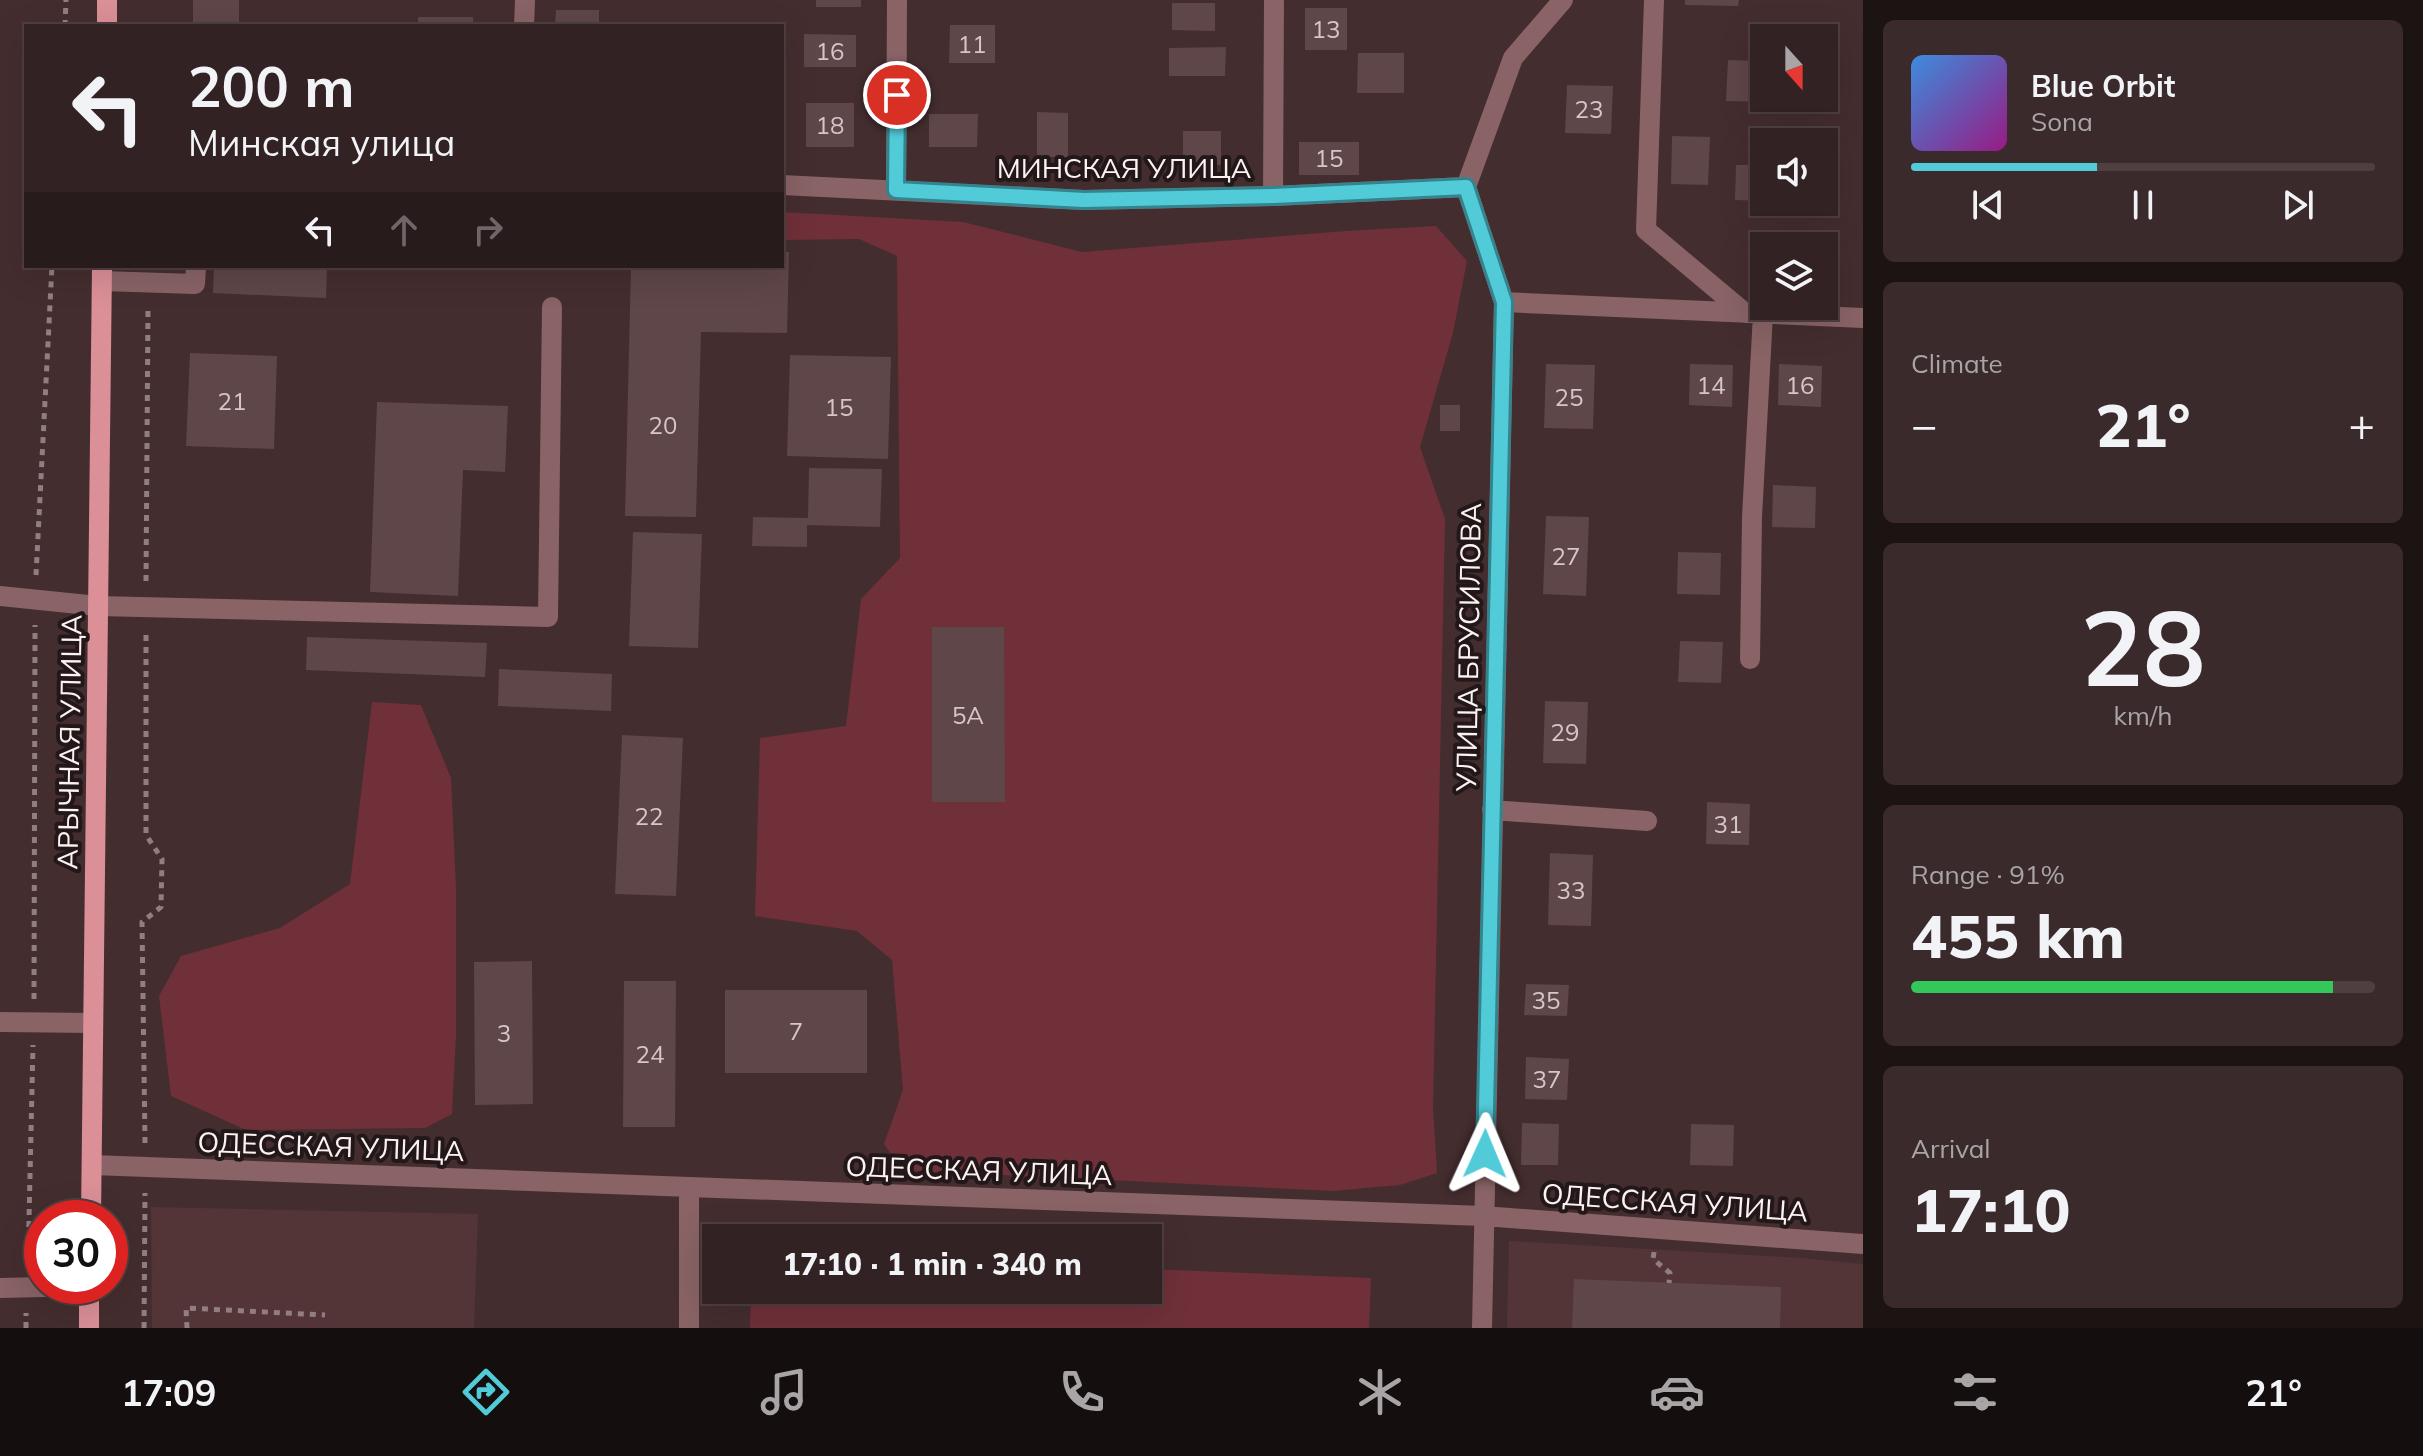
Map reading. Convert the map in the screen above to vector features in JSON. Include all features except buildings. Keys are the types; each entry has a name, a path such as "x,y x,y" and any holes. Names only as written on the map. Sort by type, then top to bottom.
{"main road":[{"path":"107,0 107,24"},
{"name":"АРЫЧНАЯ УЛИЦА","path":"91,1200 102,274"},
{"path":"89,1304 89,1328"}],"street":[{"path":"524,24 525,0"},
{"path":"896,190 897,0"},
{"path":"1273,196 1274,0"},
{"path":"1466,187 1513,58 1563,0"},
{"path":"1654,0 1646,230 1750,310"},
{"name":"МИНСКАЯ УЛИЦА","path":"784,185 1084,200 1273,196 1466,187"},
{"name":"УЛИЦА БРУСИЛОВА","path":"1466,187 1504,302 1482,1328"},
{"path":"102,274 149,282 195,284 196,268"},
{"path":"1504,302 1750,313"},
{"path":"0,596 98,606 548,617 552,307"},
{"path":"1838,317 1863,318"},
{"path":"1750,659 1754,320"},
{"path":"1492,810 1647,821"},
{"path":"0,1022 93,1023"},
{"name":"ОДЕССКАЯ УЛИЦА","path":"92,1165 1483,1216 1863,1244"},
{"path":"689,1187 689,1328"},
{"path":"0,1288 24,1288"}],"path":[{"path":"65,24 66,0"},
{"path":"29,1200 34,1023 35,600 52,268"},
{"path":"144,1328 142,922 161,907 162,859 146,835 149,282"},
{"path":"26,1328 27,1304"},
{"path":"187,1328 186,1308 325,1315"}],"shaded area":[{"path":"784,212 963,222 1082,252 1436,226 1467,261 1453,333 1420,447 1445,519 1433,1108 1437,1173 1400,1185 1333,1191 902,1170 884,1144 903,1090 892,960 857,931 755,916 760,738 846,726 861,599 900,558 897,256 859,239 784,240"},
{"path":"372,702 421,705 451,778 456,888 456,1035 452,1114 425,1128 246,1130 171,1096 159,996 181,956 280,928 350,884"},
{"path":"151,1207 478,1214 474,1328 152,1328"},
{"path":"1509,1241 1863,1264 1863,1328 1507,1328"},
{"path":"1162,1270 1371,1278 1369,1328 750,1328 751,1304 1162,1304"}],"route":[{"path":"897,95 896,190 1084,200 1273,196 1466,187 1504,302 1485,1154"}]}
